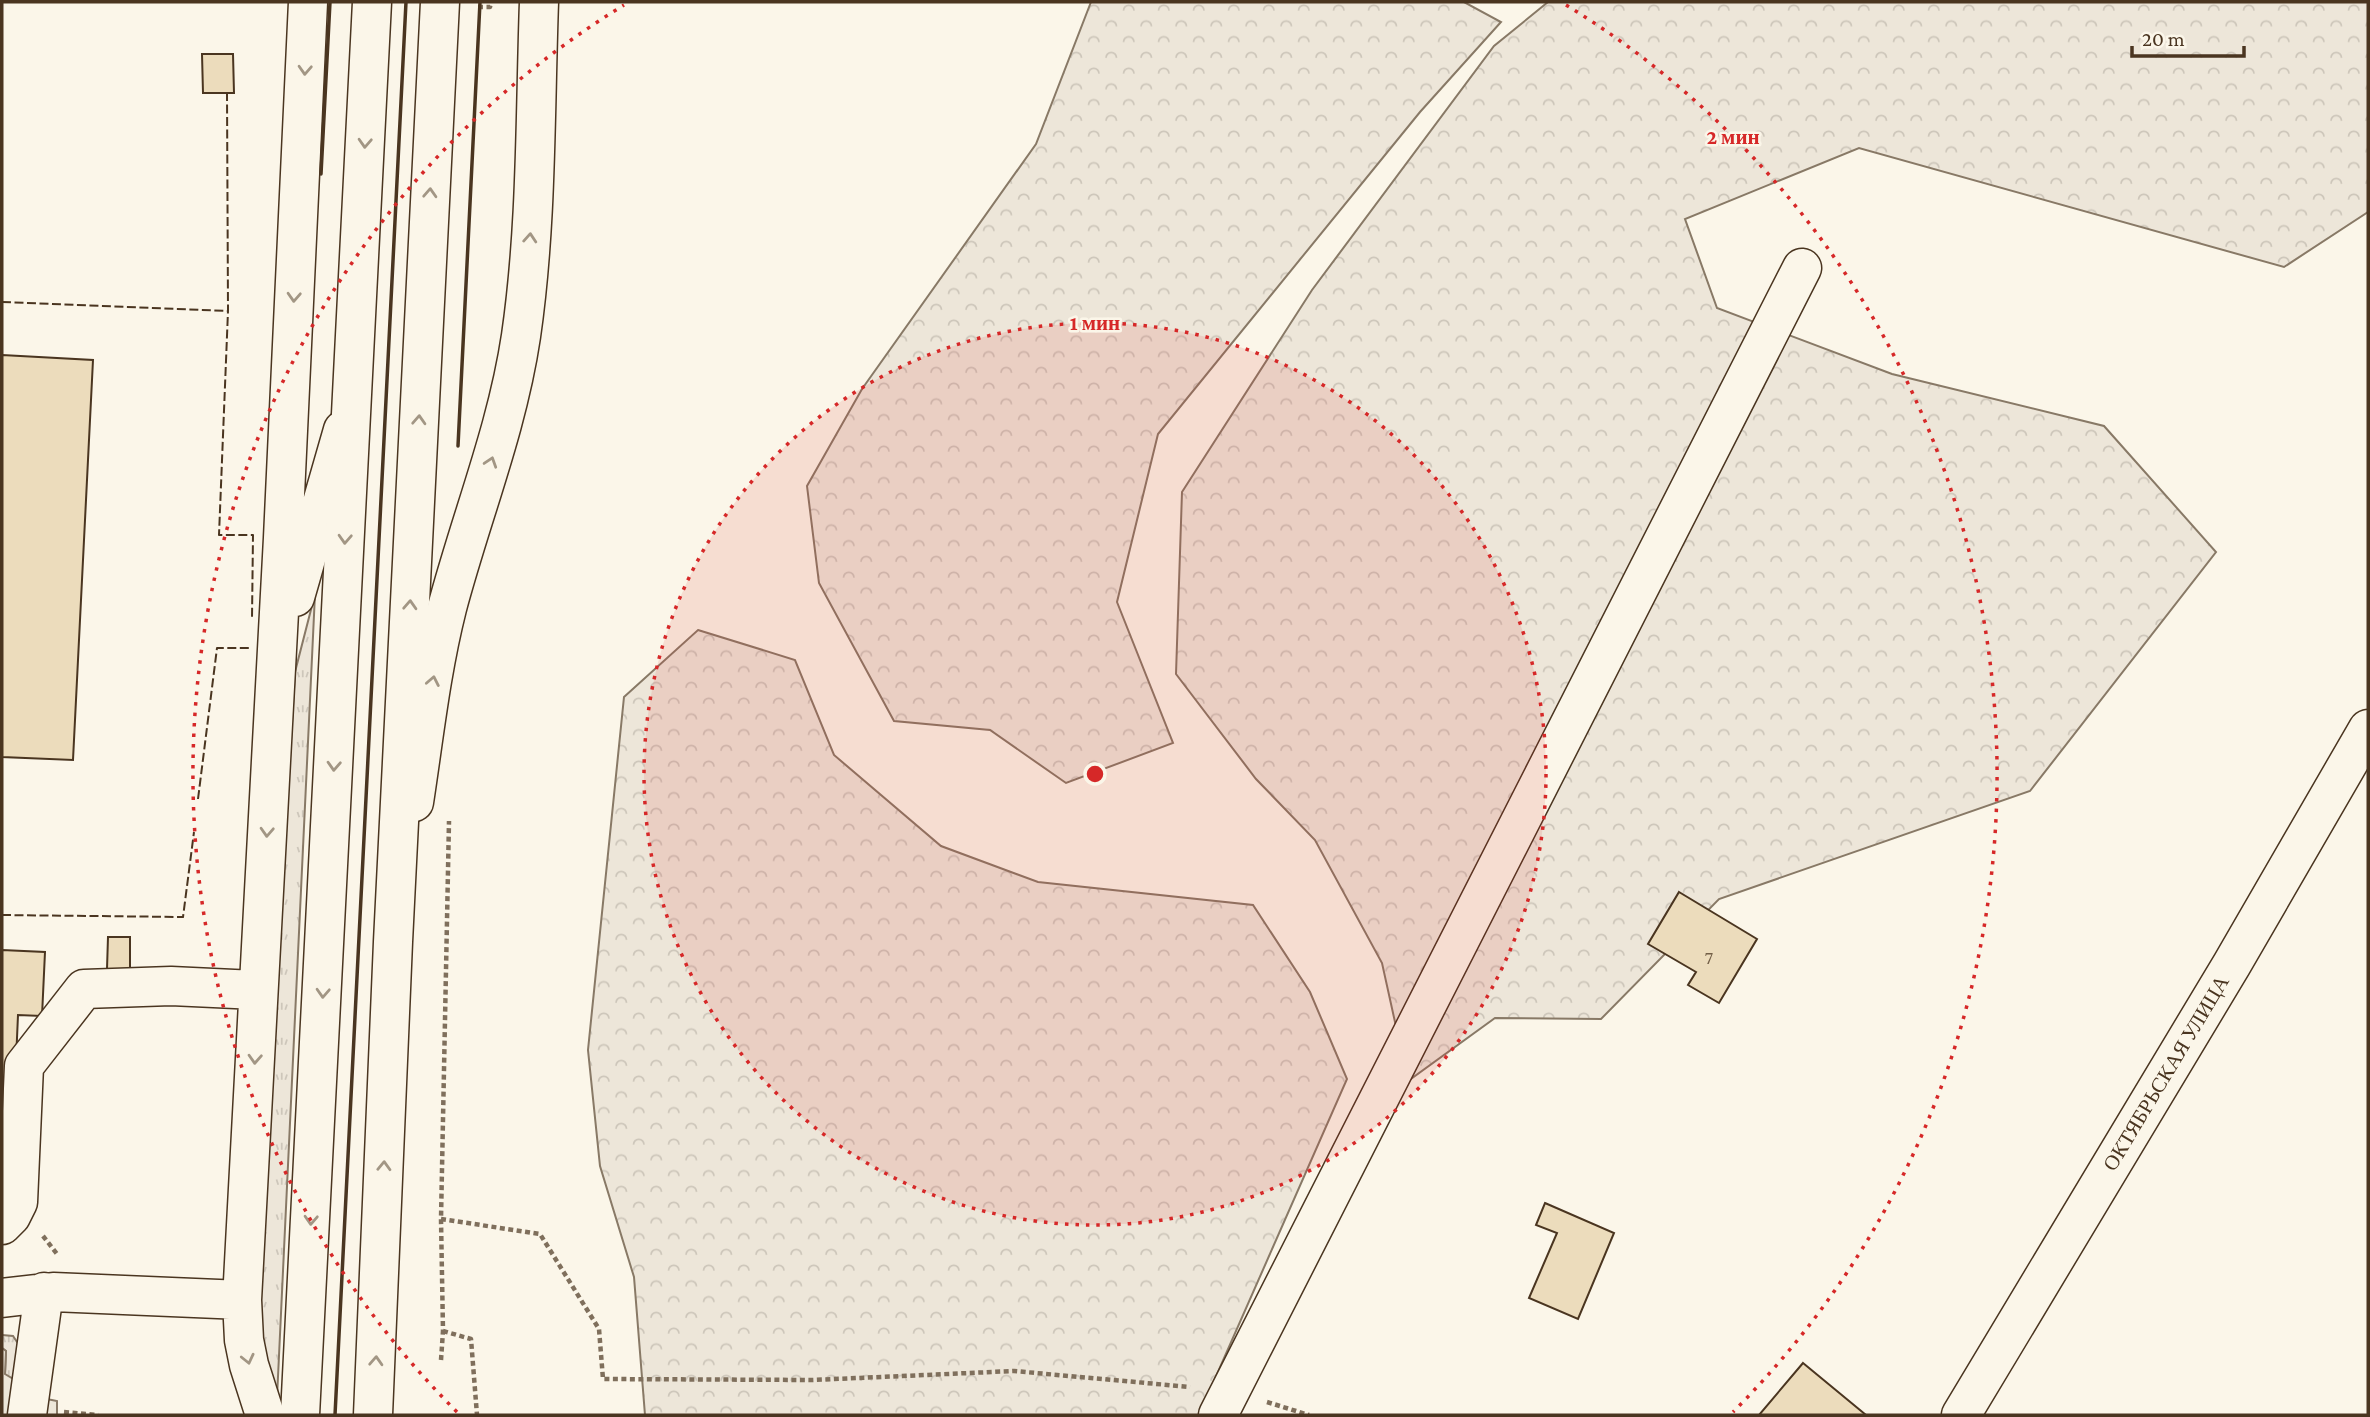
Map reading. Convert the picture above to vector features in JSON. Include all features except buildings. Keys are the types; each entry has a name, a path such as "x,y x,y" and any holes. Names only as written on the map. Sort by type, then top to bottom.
{"main road":[{"path":"265,1415 246,1352 242,1300 285,511 308,2"},
{"path":"300,1415 372,2"},
{"path":"393,942 429,701 447,611 505,420 521,336 530,235 539,2"},
{"path":"373,1415 393,942 457,4"},
{"path":"1223,1403 1802,268"},
{"path":"275,666 352,397"},
{"name":"ОКТЯБРЬСКАЯ УЛИЦА","path":"1961,1415 2232,964 2368,729"},
{"path":"2,1225 11,1216 18,1202 24,1066 84,989 171,986 258,990"},
{"path":"2,1298 44,1292 242,1300"},
{"path":"19,1408 44,1292"}],"path":[{"path":"457,4 490,7 491,2"},
{"path":"441,1360 441,1219 450,809"},
{"path":"441,1219 540,1234 599,1329 603,1379 813,1380 1014,1371 1309,1415"},
{"path":"443,1331 471,1339 477,1415"},
{"path":"64,1412 98,1415"}],"green space":[{"path":"1091,2 1464,2 1501,22 1420,112 1158,434 1117,602 1173,743 1066,783 990,730 894,721 819,583 807,486 862,389 1036,144"},
{"path":"1548,2 2368,2 2368,212 2284,267 1859,148 1685,219 1717,308 1892,374 2104,426 2216,552 2030,791 1719,899 1601,1019 1495,1018 1408,1081 1382,963 1315,840 1256,779 1176,674 1182,492 1312,290 1494,46"},
{"path":"315,594 277,1398 265,1355 258,1302 295,672"},
{"path":"698,630 795,660 834,755 941,846 1038,882 1253,905 1310,992 1347,1079 1199,1415 645,1415 634,1277 600,1166 588,1050 624,697"},
{"path":"2,1335 13,1336 19,1345 14,1378 5,1374 6,1351 2,1348"}],"shaded area":[{"path":"2,1348 6,1351 5,1374 47,1399 57,1401 57,1415 2,1415"}],"fence":[{"path":"227,92 228,311 219,535 253,535 252,618"},
{"path":"2,302 228,311"},
{"path":"198,799 217,648 251,648"},
{"path":"2,915 183,917 194,832"}],"wall":[{"path":"321,174 330,2"},
{"path":"335,1415 406,2"},
{"path":"458,446 480,2"}]}
